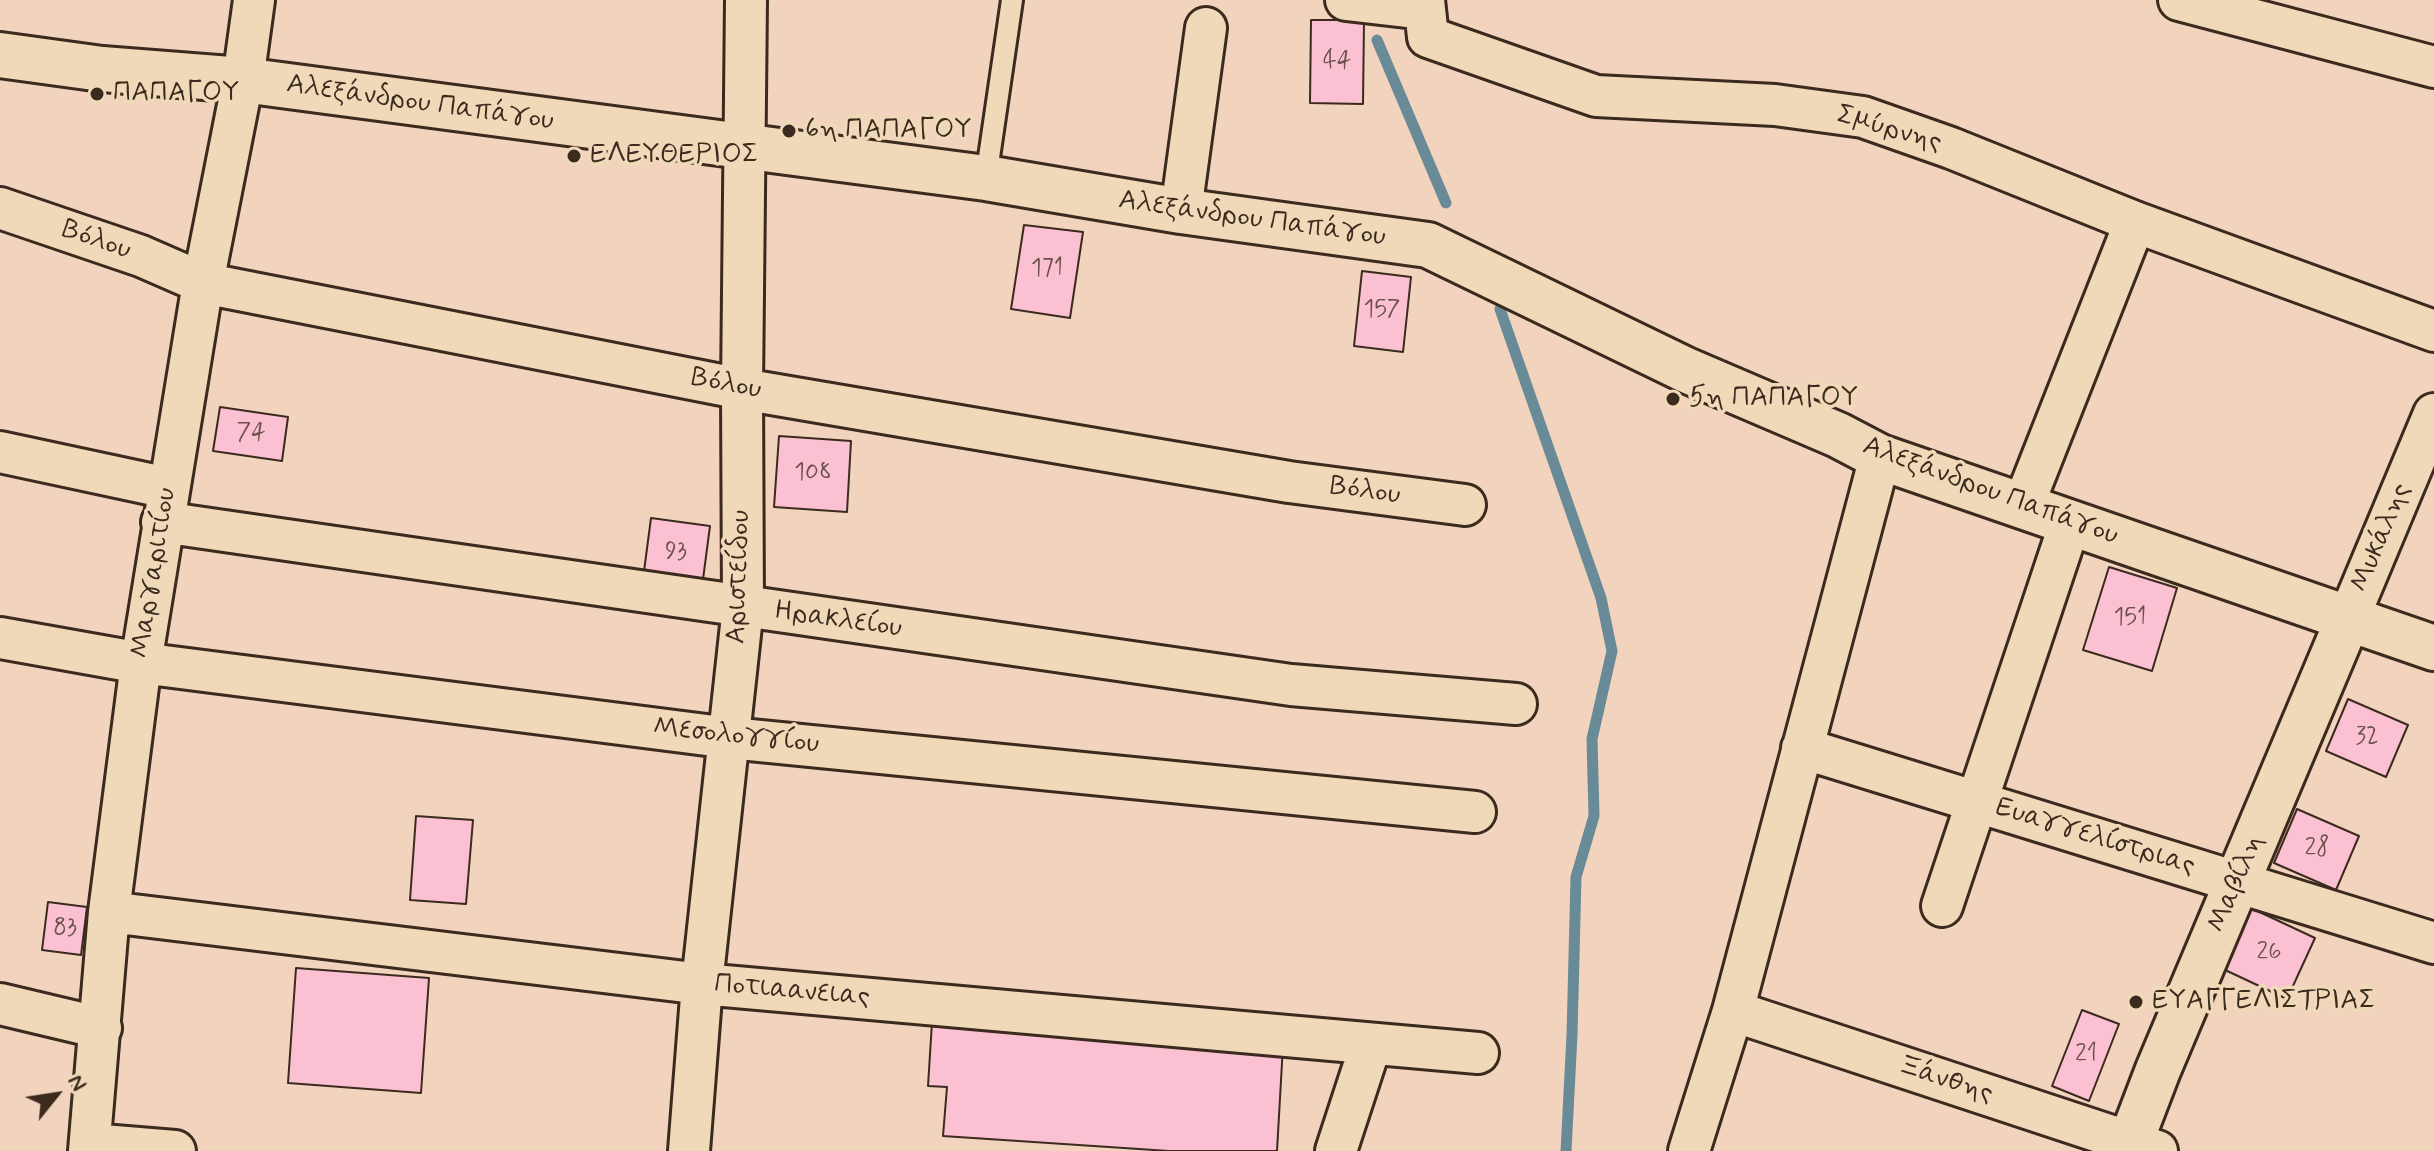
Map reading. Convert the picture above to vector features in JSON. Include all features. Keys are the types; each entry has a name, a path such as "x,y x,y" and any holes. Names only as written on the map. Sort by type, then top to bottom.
{"street":[{"name":"Μαργαριτίου","path":"89,1148 109,912 141,663 165,505 203,283 243,80 254,0"},
{"name":"Αριστείδου","path":"689,1151 702,984 743,607 746,0"},
{"name":"Σμύρνης","path":"1346,0 1424,4 1428,37 1596,96 1775,105 1863,117 1951,148 2135,222 2434,331"},
{"path":"2179,0 2434,67"},
{"path":"1181,211 1206,28"},
{"name":"Αλεξάνδρου Παπάγου","path":"0,55 102,69 243,80 986,178 1181,211 1428,245 1686,370 1838,435 1880,457 2434,648"},
{"name":"Βόλου","path":"0,208 141,256 203,283 742,389 1289,482 1465,505"},
{"path":"2023,506 2135,222"},
{"name":"Μυκάλης","path":"2349,617 2434,414"},
{"name":"Ηρακλείου","path":"0,452 165,505 743,607 1291,685 1516,704"},
{"path":"1689,1151 1733,1011 1880,457"},
{"path":"1942,906 2070,523"},
{"name":"Μαβίλη","path":"2138,1148 2158,1070 2349,617"},
{"name":"Μεσολογγίου","path":"0,638 141,663 730,738 1475,812"},
{"name":"Ευαγγελίστριας","path":"1802,748 2434,943"},
{"name":"Ποτιαανειας","path":"109,912 702,984 1478,1053"},
{"path":"0,1004 101,1028"},
{"name":"Ξάνθης","path":"1733,1011 2138,1148"},
{"path":"1336,1151 1371,1044"},
{"path":"89,1148 175,1151"}],"lane":[{"path":"986,178 1012,0"}],"building":[{"path":"1311,20 1364,20 1363,104 1310,103"},
{"path":"1024,225 1083,232 1070,318 1011,309"},
{"path":"1362,271 1411,277 1403,352 1354,346"},
{"path":"220,407 288,417 282,461 213,451"},
{"path":"779,436 851,441 847,512 774,507"},
{"path":"651,518 710,526 702,587 643,579"},
{"path":"2109,567 2177,588 2152,671 2083,650"},
{"path":"2348,699 2408,725 2386,777 2326,751"},
{"path":"2297,809 2359,836 2336,890 2274,863"},
{"path":"416,816 473,820 466,904 410,900"},
{"path":"48,902 87,907 81,955 42,950"},
{"path":"2251,908 2315,938 2287,999 2223,969"},
{"path":"296,968 429,978 421,1093 288,1083"},
{"path":"2082,1010 2119,1024 2089,1101 2052,1086"},
{"path":"932,1022 1283,1045 1277,1151 1169,1151 943,1136 947,1087 928,1086"}],"waterway":[{"path":"1377,40 1446,203"},
{"path":"1500,309 1601,598 1612,651 1592,739 1594,816 1576,877 1566,1151"}],"place":[{"name":"ΠΑΠΑΓΟΥ","path":"97,94"},
{"name":"6η ΠΑΠΑΓΟΥ","path":"789,131"},
{"name":"ΕΛΕΥΘΕΡΙΟΣ","path":"574,156"},
{"name":"5η ΠΑΠΑΓΟΥ","path":"1673,399"},
{"name":"ΕΥΑΓΓΕΛΙΣΤΡΙΑΣ","path":"2136,1002"}]}
